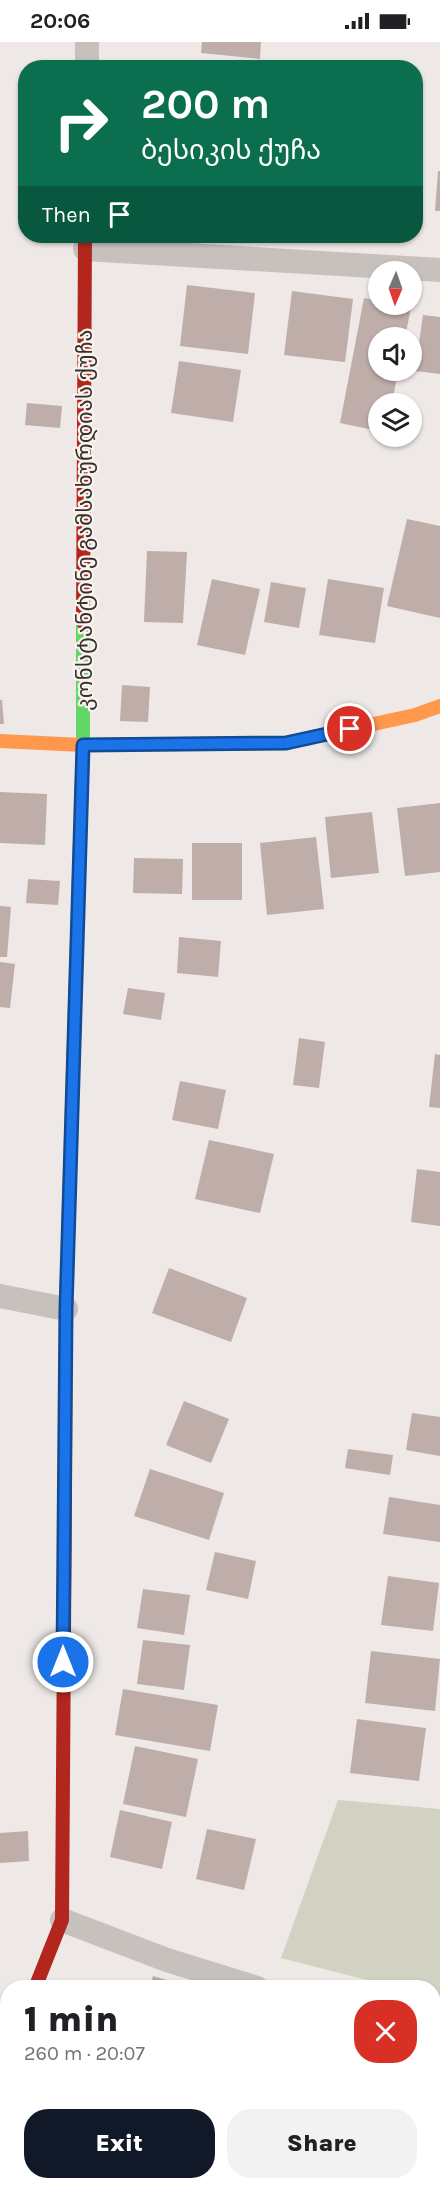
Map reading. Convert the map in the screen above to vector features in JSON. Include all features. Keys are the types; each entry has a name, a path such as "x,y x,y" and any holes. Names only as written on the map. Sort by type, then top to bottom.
{"street":[{"path":"87,42 87,60"},
{"name":"კონსტანტინე გამსახურდიას ქუჩა","path":"38,1980 62,1920 66,1309 83,745 85,243"},
{"path":"98,243 440,270"},
{"path":"0,741 83,745 286,743 415,715 440,706"},
{"path":"0,1296 66,1309"},
{"path":"62,1920 167,1960 231,1980"}],"green space":[{"path":"338,1800 440,1809 440,1980 367,1980 281,1958"}],"building":[{"path":"202,42 261,42 260,59 201,53"},
{"path":"438,171 440,171 440,211 435,211"},
{"path":"187,285 255,293 248,354 180,346"},
{"path":"292,291 353,299 345,362 284,355"},
{"path":"364,298 368,299 368,315 409,315 407,327 368,327 368,381 396,381 394,393 368,393 368,429 340,423"},
{"path":"423,315 440,317 440,374 422,372"},
{"path":"179,361 241,370 233,422 171,413"},
{"path":"27,403 62,406 60,428 25,425"},
{"path":"407,519 440,526 440,618 387,606"},
{"path":"147,551 187,552 183,623 144,622"},
{"path":"212,579 260,589 245,655 197,645"},
{"path":"328,579 384,588 375,643 319,635"},
{"path":"271,582 306,588 299,628 264,622"},
{"path":"122,685 150,687 148,722 120,721"},
{"path":"0,700 2,700 4,724 0,724"},
{"path":"0,792 47,794 45,845 0,843"},
{"path":"440,803 440,872 405,876 397,808"},
{"path":"372,812 379,873 331,878 325,817"},
{"path":"316,837 324,909 267,915 260,843"},
{"path":"192,843 242,843 242,900 192,900"},
{"path":"134,858 183,859 182,894 133,893"},
{"path":"28,879 60,881 58,905 26,903"},
{"path":"0,906 11,907 7,957 0,957"},
{"path":"179,937 221,941 218,977 177,973"},
{"path":"0,962 15,964 10,1008 0,1007"},
{"path":"128,988 165,993 161,1020 123,1014"},
{"path":"299,1038 325,1042 319,1088 293,1085"},
{"path":"435,1054 440,1055 440,1108 429,1107"},
{"path":"180,1081 226,1090 218,1129 172,1120"},
{"path":"209,1140 274,1154 260,1213 195,1199"},
{"path":"417,1169 440,1172 440,1226 411,1222"},
{"path":"169,1268 247,1298 231,1342 152,1313"},
{"path":"184,1401 229,1419 211,1463 166,1445"},
{"path":"412,1413 440,1417 440,1456 406,1450"},
{"path":"348,1449 393,1455 390,1475 345,1468"},
{"path":"150,1469 224,1493 209,1540 134,1516"},
{"path":"389,1497 440,1505 440,1542 383,1534"},
{"path":"215,1552 256,1561 248,1599 206,1590"},
{"path":"388,1576 439,1583 433,1631 381,1625"},
{"path":"143,1589 190,1595 184,1635 137,1628"},
{"path":"143,1640 190,1645 184,1690 137,1684"},
{"path":"371,1651 440,1659 435,1711 365,1703"},
{"path":"123,1689 218,1705 210,1751 115,1735"},
{"path":"357,1719 426,1728 419,1781 350,1773"},
{"path":"135,1746 198,1759 186,1817 123,1804"},
{"path":"120,1810 172,1822 162,1869 110,1857"},
{"path":"207,1829 256,1839 244,1890 196,1879"},
{"path":"28,1831 29,1861 0,1863 0,1833"},
{"path":"153,1976 167,1980 152,1980"}],"traffic: fast":[{"path":"71,1137 83,745 83,622"}],"traffic: slow":[{"path":"0,741 83,745 286,743 415,715 440,706"},
{"path":"65,1490 66,1309 71,1137"}],"traffic: jam":[{"path":"83,622 85,243"},
{"path":"38,1980 62,1920 65,1490"}],"route":[{"path":"63,1662 66,1309 83,745 286,743 350,729"}]}
